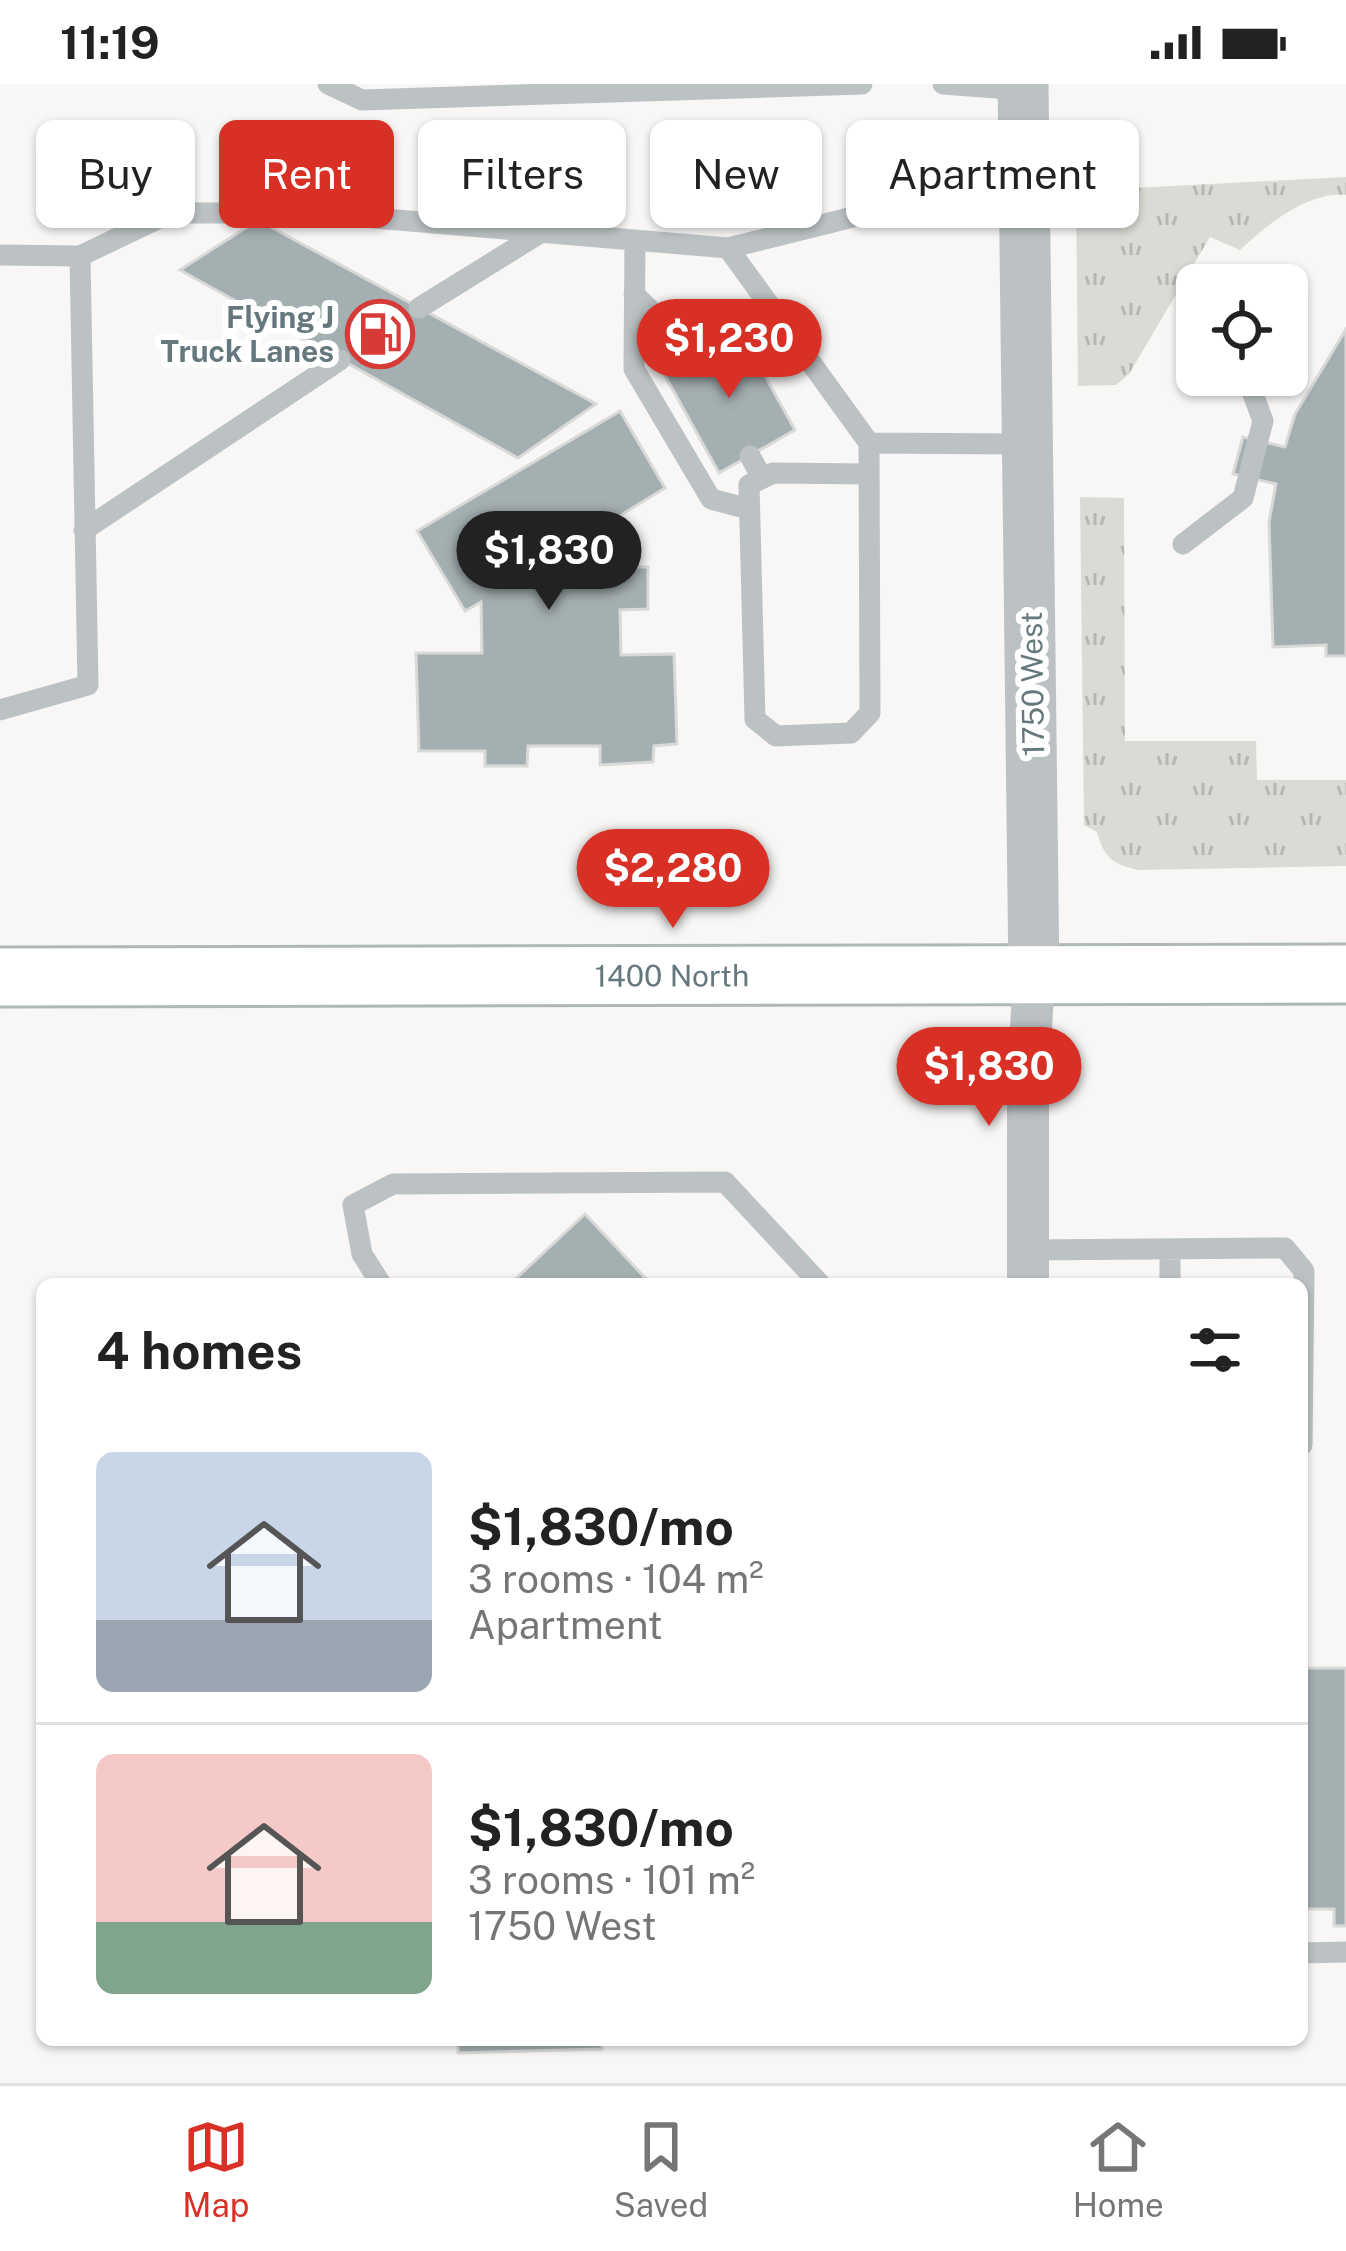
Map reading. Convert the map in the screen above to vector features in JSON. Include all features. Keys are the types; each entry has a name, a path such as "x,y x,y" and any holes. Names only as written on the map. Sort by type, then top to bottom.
{"main road":[{"name":"1400 North","path":"0,977 1346,974"}],"street":[{"name":"1750 West","path":"1023,87 1024,120"},
{"name":"1750 West","path":"1025,228 1034,978 1028,1078 1028,1267"}],"lane":[{"path":"328,84 362,100 862,84"},
{"path":"943,84 1023,87"},
{"path":"0,255 80,256 170,213 315,213 728,248 846,219"},
{"path":"419,308 541,232"},
{"path":"635,241 634,369 711,499 746,508"},
{"path":"728,248 869,443 869,713 851,734 776,736 755,719 749,485 773,473 868,474"},
{"path":"0,710 88,685 80,256"},
{"path":"634,294 695,354"},
{"path":"85,530 340,360"},
{"path":"1183,544 1243,498 1264,421 1254,396"},
{"path":"869,443 1028,444"},
{"path":"750,456 762,478"},
{"path":"377,1278 362,1254 353,1205 393,1184 725,1183 808,1278"},
{"path":"1028,1267 1170,1249 1286,1248 1304,1271 1304,1278"},
{"path":"1170,1249 1170,1278"},
{"path":"1308,1953 1346,1952"}],"green space":[{"path":"1346,177 1346,195 1302,204 1240,250 1210,237 1194,264 1176,264 1176,295 1129,374 1116,385 1078,386 1076,228 1139,228 1139,188"},
{"path":"1080,497 1124,498 1125,741 1256,741 1257,780 1346,780 1346,866 1138,870 1111,858 1097,832 1084,825"}],"building":[{"name":"Flying J Truck Lanes","path":"246,228 273,228 596,404 518,458 180,270"},
{"path":"739,329 795,430 719,473 663,372"},
{"path":"1346,329 1346,656 1326,656 1326,645 1273,647 1269,522 1276,484 1233,474 1243,437 1285,447 1308,392"},
{"path":"620,411 665,488 621,515 621,567 648,567 648,609 620,610 621,655 674,654 677,744 654,746 653,762 600,765 600,746 528,746 527,766 485,766 485,751 419,751 416,653 482,653 481,602 465,611 417,531"},
{"path":"585,1214 645,1278 516,1278"},
{"path":"1308,1668 1346,1668 1346,1926 1334,1926 1334,1909 1308,1909"},
{"path":"458,2046 602,2049 458,2053"}],"place":[{"name":"Flying J Truck Lanes","path":"380,334"}]}
